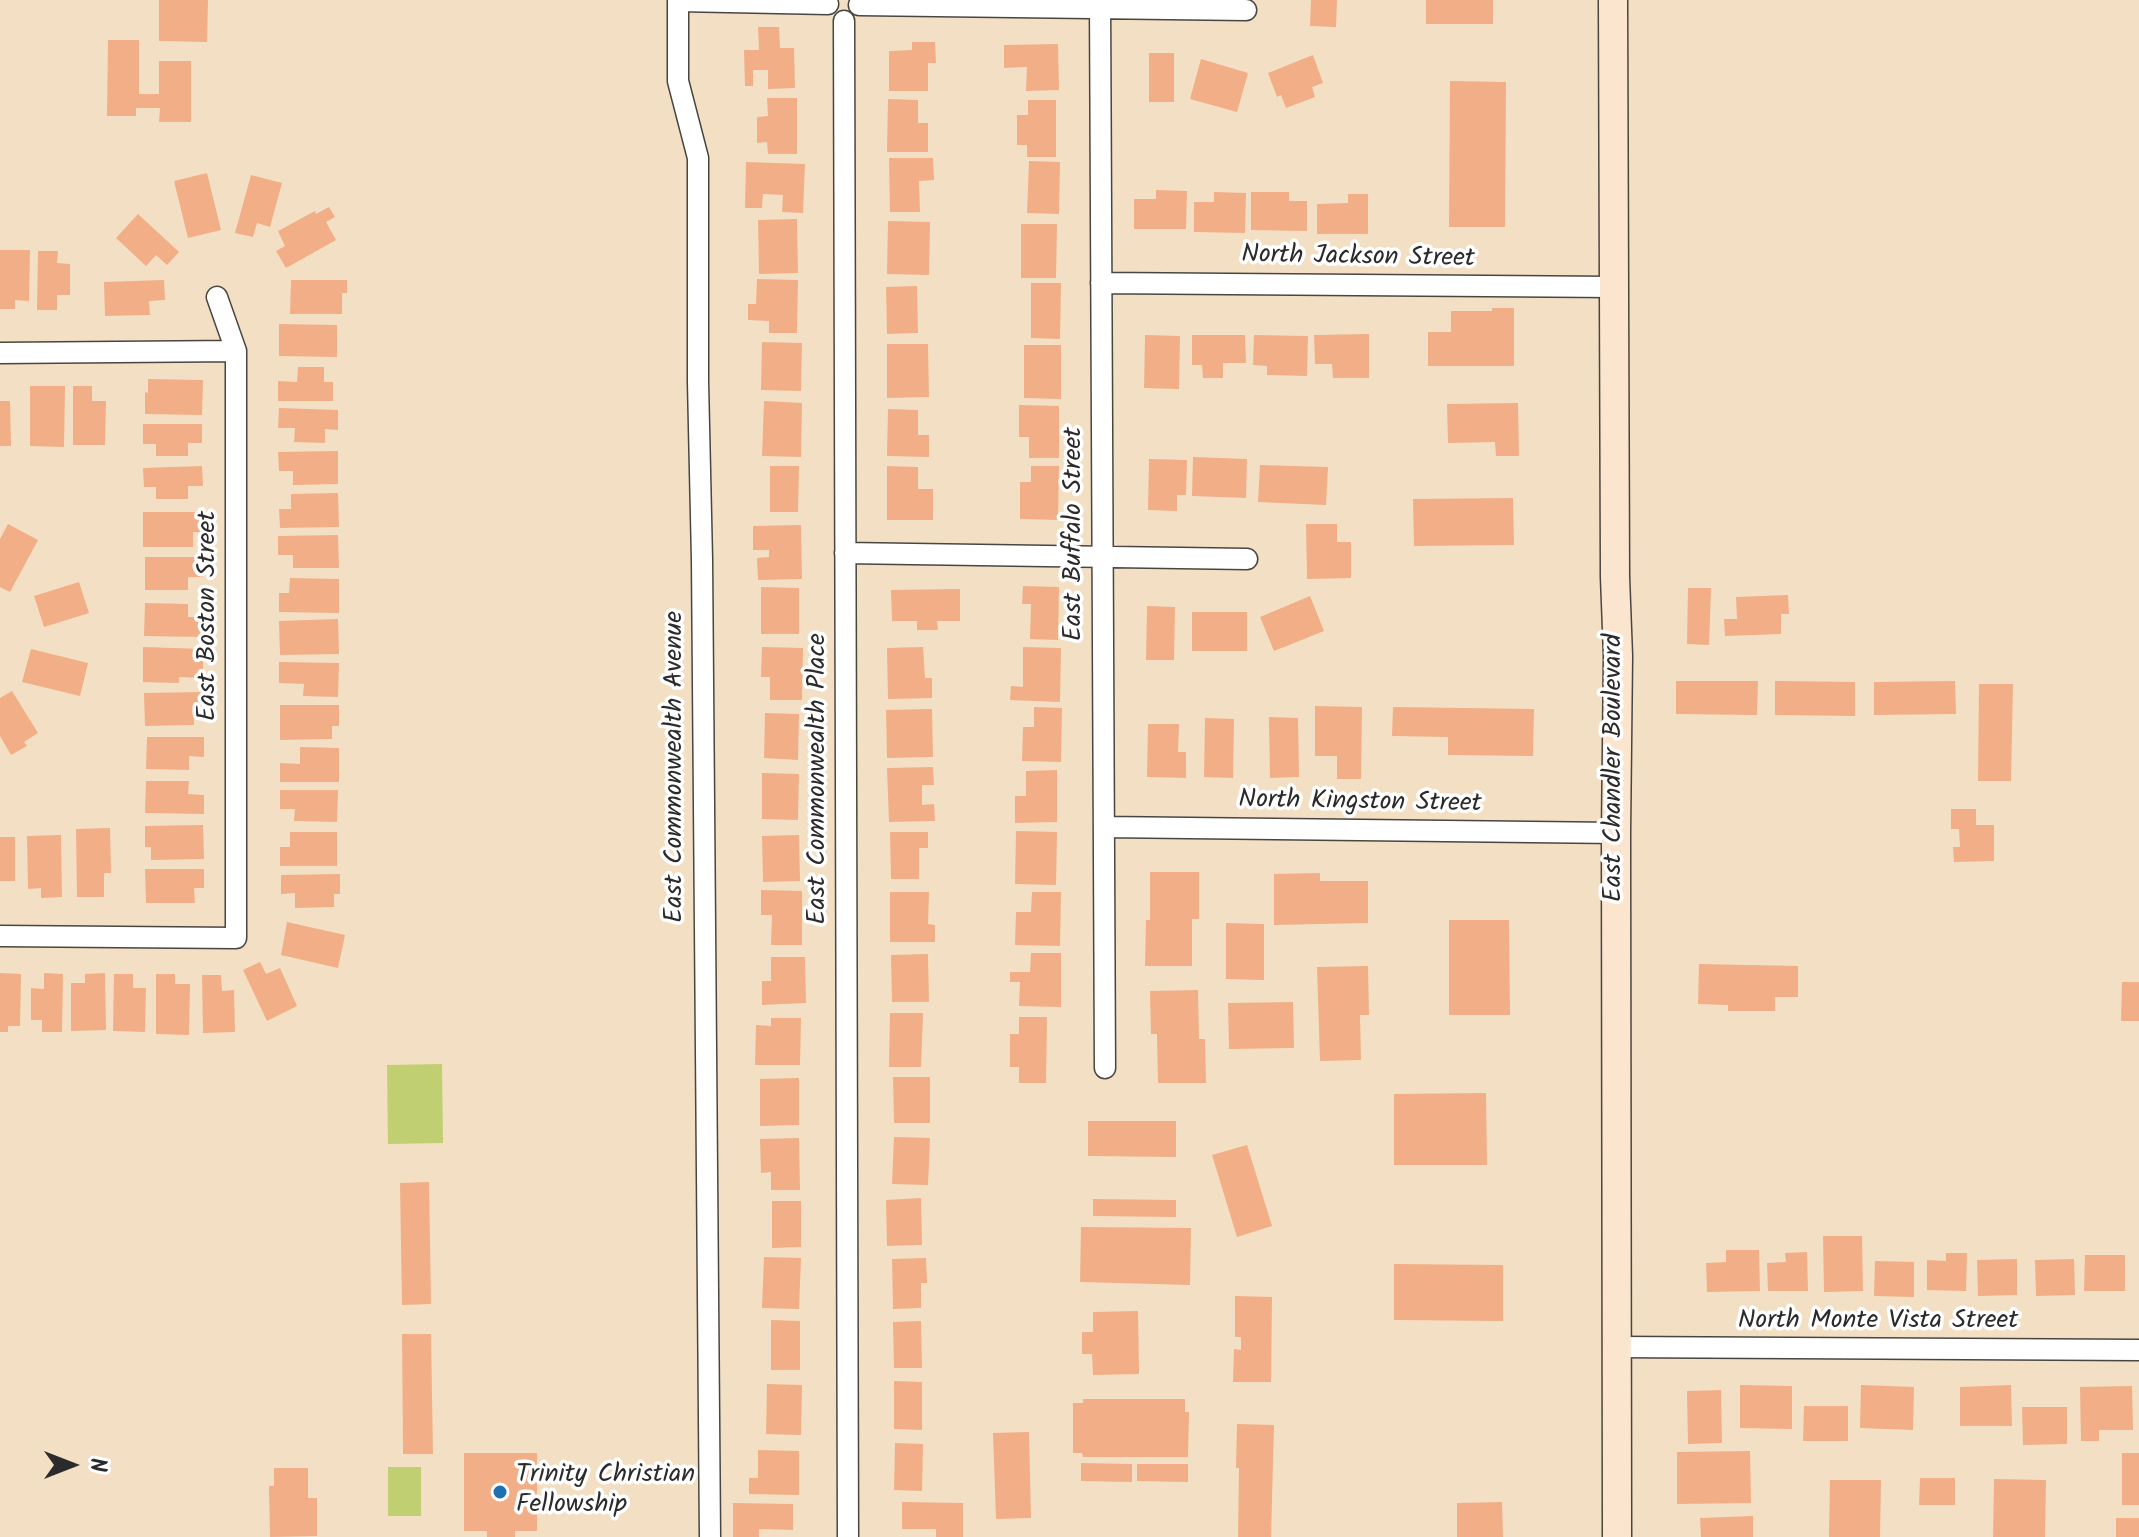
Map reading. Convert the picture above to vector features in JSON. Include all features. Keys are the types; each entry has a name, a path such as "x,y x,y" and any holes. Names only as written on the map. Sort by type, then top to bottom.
{"main road":[{"name":"East Chandler Boulevard","path":"1613,0 1618,656 1617,1537"}],"street":[{"path":"678,0 828,2 830,13 844,21 854,17 859,2 1100,4 1246,10"},
{"name":"East Commonwealth Avenue","path":"678,0 678,81 698,158 710,1537"},
{"name":"East Buffalo Street","path":"1100,4 1105,1068"},
{"name":"East Commonwealth Place","path":"844,21 848,1537"},
{"name":"North Jackson Street","path":"1101,283 1614,287"},
{"name":"East Boston Street","path":"0,936 236,938 236,351 217,297"},
{"path":"0,353 236,351"},
{"path":"845,553 1247,559"},
{"name":"North Kingston Street","path":"1104,827 1616,833"},
{"name":"North Monte Vista Street","path":"1617,1347 2139,1350"}],"green space":[{"path":"442,1064 443,1143 388,1144 387,1065"},
{"path":"388,1467 421,1467 421,1516 388,1516"}],"building":[{"path":"159,0 208,0 207,42 159,41"},
{"path":"1311,0 1337,0 1336,27 1310,26"},
{"path":"1426,0 1493,0 1493,24 1426,24"},
{"path":"758,27 779,27 780,48 794,48 795,88 768,89 768,70 753,70 753,86 745,86 744,50 759,50"},
{"path":"108,40 139,40 139,94 159,94 159,61 191,61 191,122 159,122 160,108 136,108 136,116 107,116"},
{"path":"912,42 935,42 936,63 928,63 928,91 889,91 889,51 912,50"},
{"path":"1058,44 1059,90 1026,91 1027,67 1004,68 1004,45"},
{"path":"1149,53 1174,53 1174,102 1149,102"},
{"path":"1313,55 1323,83 1312,87 1315,97 1286,108 1281,95 1277,97 1268,73"},
{"path":"1201,59 1248,73 1237,112 1190,99"},
{"path":"1450,81 1506,82 1505,227 1449,227"},
{"path":"767,98 797,98 797,154 768,154 767,142 757,143 757,117 768,116"},
{"path":"888,99 918,100 918,123 928,123 928,152 887,152"},
{"path":"1028,100 1056,100 1056,157 1027,157 1027,145 1017,145 1017,115 1028,115"},
{"path":"889,158 933,158 934,180 919,181 920,212 890,212"},
{"path":"1029,161 1060,162 1059,214 1027,213"},
{"path":"746,162 805,164 803,213 782,212 783,195 763,194 762,208 745,208"},
{"path":"207,173 221,230 188,238 174,181"},
{"path":"251,175 282,183 270,227 257,223 253,237 235,233"},
{"path":"1156,190 1187,191 1186,229 1134,229 1134,199 1156,199"},
{"path":"1214,192 1246,193 1245,233 1194,232 1194,202 1214,202"},
{"path":"1251,192 1289,192 1289,201 1307,201 1307,231 1251,230"},
{"path":"1348,194 1368,194 1368,234 1317,234 1317,204 1348,203"},
{"path":"329,207 335,217 326,222 336,240 286,268 276,251 285,246 278,231"},
{"path":"138,214 179,252 167,265 156,255 146,266 116,238"},
{"path":"797,219 798,273 759,274 758,220"},
{"path":"888,221 930,222 929,275 887,274"},
{"path":"1021,224 1057,224 1056,278 1021,278"},
{"path":"0,250 30,250 29,301 15,300 15,309 0,309"},
{"path":"38,251 58,251 57,263 70,264 70,295 57,295 57,310 37,310"},
{"path":"757,279 798,280 797,333 769,333 769,321 748,320 748,304 756,304"},
{"path":"164,280 165,300 149,301 150,315 105,316 104,282"},
{"path":"291,280 347,280 347,293 342,293 342,314 290,314"},
{"path":"1031,283 1061,283 1060,339 1031,338"},
{"path":"917,286 918,333 887,334 886,287"},
{"path":"1492,308 1514,308 1514,366 1428,366 1428,332 1451,332 1451,311 1492,311"},
{"path":"279,324 337,325 337,357 279,356"},
{"path":"1369,334 1369,378 1333,378 1332,364 1315,364 1314,335"},
{"path":"1145,335 1180,336 1179,389 1144,388"},
{"path":"1192,335 1245,335 1246,363 1223,363 1223,378 1203,378 1202,365 1192,365"},
{"path":"1254,335 1308,336 1307,376 1267,375 1267,366 1253,365"},
{"path":"762,342 802,343 801,391 761,390"},
{"path":"887,344 928,344 929,397 887,398"},
{"path":"1024,345 1061,345 1061,399 1024,398"},
{"path":"298,367 324,367 324,382 333,382 333,401 278,401 278,381 297,382"},
{"path":"148,379 203,380 202,415 145,414"},
{"path":"30,386 65,386 64,447 30,446"},
{"path":"73,386 92,386 92,401 106,401 105,445 73,445"},
{"path":"0,401 10,401 11,446 0,446"},
{"path":"764,401 802,403 801,457 762,456"},
{"path":"1518,403 1519,456 1496,456 1495,442 1448,443 1447,404"},
{"path":"1019,405 1059,406 1059,458 1029,458 1029,437 1019,437"},
{"path":"279,408 338,410 338,430 325,429 325,443 294,442 295,428 278,428"},
{"path":"888,409 918,410 918,435 929,435 929,457 887,456"},
{"path":"143,424 202,424 202,443 188,443 188,456 156,456 156,444 143,444"},
{"path":"338,451 338,484 293,485 293,471 279,471 278,452"},
{"path":"1193,457 1247,459 1246,498 1192,496"},
{"path":"1149,459 1187,460 1186,495 1177,495 1177,511 1148,510"},
{"path":"1260,465 1328,467 1326,505 1258,502"},
{"path":"202,466 203,486 188,486 188,499 156,499 156,487 144,487 143,468"},
{"path":"770,466 799,466 798,512 770,512"},
{"path":"887,466 918,467 918,489 933,489 933,520 887,520"},
{"path":"1031,466 1059,466 1058,520 1020,519 1020,482 1031,482"},
{"path":"338,493 339,527 280,528 279,509 291,509 291,494"},
{"path":"1513,498 1514,545 1414,546 1413,499"},
{"path":"143,512 203,512 203,532 193,532 193,547 143,547"},
{"path":"8,524 38,540 10,592 0,587 0,539"},
{"path":"1306,524 1337,524 1337,542 1351,542 1351,578 1307,579"},
{"path":"801,525 802,579 758,580 757,558 769,557 769,550 753,550 753,526"},
{"path":"338,535 339,568 293,568 293,555 278,555 278,536"},
{"path":"145,557 203,557 203,577 188,577 188,590 145,590"},
{"path":"290,578 339,579 339,613 279,612 279,593 289,593"},
{"path":"79,582 89,613 44,627 34,596"},
{"path":"1023,586 1059,587 1058,640 1030,639 1031,604 1022,604"},
{"path":"761,587 799,588 799,634 761,634"},
{"path":"1688,588 1711,588 1709,645 1687,644"},
{"path":"960,589 960,621 937,621 938,630 917,630 917,621 892,621 891,590"},
{"path":"1788,595 1789,614 1781,614 1781,634 1725,636 1724,619 1737,619 1736,597"},
{"path":"1310,596 1324,631 1274,651 1260,617"},
{"path":"145,603 188,604 188,617 204,617 203,637 144,636"},
{"path":"1147,606 1175,607 1174,660 1146,660"},
{"path":"1192,612 1247,612 1247,651 1192,651"},
{"path":"338,619 339,654 280,655 279,621"},
{"path":"143,647 203,649 203,678 179,677 179,683 143,682"},
{"path":"762,647 803,648 802,700 770,700 770,677 761,677"},
{"path":"923,647 925,678 932,678 932,698 888,699 887,648"},
{"path":"1023,647 1061,648 1060,702 1010,700 1011,686 1023,687"},
{"path":"31,649 88,663 80,696 22,682"},
{"path":"279,662 339,663 338,697 303,696 304,684 279,683"},
{"path":"1676,681 1758,681 1757,715 1676,714"},
{"path":"1775,681 1855,682 1855,716 1775,715"},
{"path":"1955,681 1956,714 1874,715 1874,682"},
{"path":"1979,684 2013,684 2011,781 1978,781"},
{"path":"12,691 38,733 24,742 27,746 11,755 0,736 0,698"},
{"path":"203,692 204,712 194,712 194,725 145,726 144,693"},
{"path":"280,705 339,705 339,726 332,726 332,739 280,740"},
{"path":"1315,706 1362,707 1361,779 1337,779 1337,756 1315,756"},
{"path":"1034,707 1062,708 1061,762 1022,761 1023,727 1034,727"},
{"path":"1393,707 1534,709 1533,756 1448,755 1448,737 1392,736"},
{"path":"932,709 933,757 887,758 886,710"},
{"path":"765,713 799,714 798,760 764,758"},
{"path":"1269,717 1298,718 1299,777 1270,778"},
{"path":"1205,718 1234,719 1233,778 1204,777"},
{"path":"1148,724 1179,724 1178,752 1186,752 1186,778 1147,777"},
{"path":"147,737 204,737 204,757 189,756 189,770 146,769"},
{"path":"300,747 339,748 339,782 280,782 280,763 300,764"},
{"path":"933,767 934,785 922,785 922,805 934,804 935,821 889,822 887,768"},
{"path":"1057,770 1057,822 1015,823 1015,796 1026,796 1026,771"},
{"path":"762,773 799,774 798,820 762,819"},
{"path":"146,781 189,781 188,794 204,795 204,814 145,813"},
{"path":"280,790 338,790 337,822 294,821 295,809 280,809"},
{"path":"1951,809 1976,809 1976,825 1994,825 1994,861 1954,862 1953,847 1960,847 1959,829 1951,829"},
{"path":"203,825 204,859 151,860 151,847 145,847 145,826"},
{"path":"110,828 111,873 104,873 104,897 77,897 76,829"},
{"path":"1016,831 1057,832 1056,885 1015,884"},
{"path":"290,832 337,832 337,866 280,866 280,847 290,847"},
{"path":"890,832 928,832 928,848 919,848 919,879 891,879"},
{"path":"61,835 62,897 41,898 41,888 28,889 27,836"},
{"path":"799,835 800,881 763,882 762,836"},
{"path":"0,837 15,837 15,881 0,881"},
{"path":"145,869 204,869 204,888 194,888 195,903 146,903"},
{"path":"1150,872 1199,872 1199,919 1192,919 1192,966 1145,966 1146,920 1150,920"},
{"path":"1320,873 1320,881 1368,881 1368,923 1274,925 1274,874"},
{"path":"340,874 340,894 334,894 334,907 295,908 295,893 281,894 281,875"},
{"path":"761,890 802,891 802,945 771,945 772,915 761,915"},
{"path":"890,892 929,892 928,924 935,925 935,942 890,942"},
{"path":"1032,892 1061,892 1060,946 1015,945 1016,912 1031,912"},
{"path":"1449,920 1509,920 1510,1015 1449,1015"},
{"path":"287,922 345,935 338,968 281,955"},
{"path":"1226,923 1264,924 1264,980 1226,979"},
{"path":"1031,953 1061,953 1061,1007 1019,1006 1020,982 1010,982 1010,972 1030,972"},
{"path":"928,954 929,1002 892,1002 891,955"},
{"path":"771,957 805,957 806,1003 762,1005 762,981 771,981"},
{"path":"260,962 266,974 280,968 297,1006 267,1021 243,970"},
{"path":"1699,964 1798,966 1798,997 1775,997 1775,1011 1728,1011 1728,1005 1698,1004"},
{"path":"1368,966 1369,1015 1360,1015 1361,1060 1320,1061 1317,967"},
{"path":"0,973 21,974 20,1026 8,1026 8,1032 0,1032"},
{"path":"44,973 63,974 62,1032 42,1032 42,1020 31,1020 31,988 44,989"},
{"path":"105,973 106,1030 71,1031 71,983 85,983 85,974"},
{"path":"114,974 133,974 133,988 146,988 145,1032 113,1031"},
{"path":"156,974 175,974 175,984 190,984 189,1035 156,1034"},
{"path":"202,975 221,975 222,991 234,990 235,1032 203,1033"},
{"path":"2122,982 2139,982 2139,1021 2121,1021"},
{"path":"1198,990 1199,1039 1205,1039 1206,1083 1158,1083 1157,1034 1151,1034 1150,991"},
{"path":"1293,1002 1294,1048 1229,1049 1228,1003"},
{"path":"890,1013 923,1013 921,1067 889,1067"},
{"path":"1019,1017 1047,1017 1046,1083 1019,1083 1019,1067 1010,1067 1010,1034 1019,1034"},
{"path":"771,1018 801,1018 800,1065 755,1065 756,1025 771,1026"},
{"path":"893,1077 930,1077 930,1123 894,1123"},
{"path":"799,1078 799,1125 760,1126 760,1079"},
{"path":"1486,1093 1487,1165 1394,1165 1394,1094"},
{"path":"1088,1121 1176,1121 1176,1157 1088,1156"},
{"path":"894,1137 930,1138 928,1185 892,1184"},
{"path":"799,1138 800,1190 771,1190 771,1172 761,1173 760,1139"},
{"path":"1247,1145 1272,1226 1237,1237 1212,1155"},
{"path":"429,1182 431,1304 402,1305 400,1183"},
{"path":"921,1198 922,1245 887,1246 886,1200"},
{"path":"1093,1199 1176,1200 1176,1217 1093,1216"},
{"path":"772,1201 801,1201 801,1247 772,1248"},
{"path":"1081,1227 1191,1228 1190,1285 1080,1282"},
{"path":"1823,1236 1862,1236 1863,1291 1824,1292"},
{"path":"1726,1250 1759,1250 1760,1291 1707,1292 1706,1263 1726,1262"},
{"path":"1807,1252 1808,1291 1768,1291 1767,1263 1786,1262 1785,1253"},
{"path":"1946,1253 1967,1253 1966,1291 1927,1290 1927,1260 1946,1261"},
{"path":"2085,1255 2125,1255 2125,1291 2084,1291"},
{"path":"764,1257 801,1258 799,1309 762,1308"},
{"path":"926,1258 927,1283 921,1283 921,1308 893,1309 892,1259"},
{"path":"2017,1259 2017,1295 1978,1296 1977,1260"},
{"path":"2074,1259 2075,1295 2036,1296 2035,1260"},
{"path":"1875,1261 1914,1262 1914,1297 1874,1296"},
{"path":"1394,1264 1503,1265 1503,1321 1394,1320"},
{"path":"1235,1296 1272,1297 1271,1382 1233,1382 1234,1349 1241,1350 1241,1337 1235,1337"},
{"path":"1138,1311 1139,1374 1093,1375 1092,1354 1082,1354 1082,1332 1093,1332 1093,1312"},
{"path":"771,1320 800,1321 800,1370 771,1370"},
{"path":"921,1321 922,1368 894,1368 893,1322"},
{"path":"402,1334 431,1334 433,1454 403,1454"},
{"path":"894,1381 922,1382 922,1430 894,1429"},
{"path":"767,1384 802,1385 801,1435 766,1434"},
{"path":"1740,1385 1792,1386 1792,1429 1740,1428"},
{"path":"1861,1385 1914,1387 1913,1430 1860,1428"},
{"path":"2011,1385 2012,1426 1960,1426 1960,1387"},
{"path":"2132,1386 2133,1430 2099,1430 2099,1441 2081,1441 2080,1387"},
{"path":"1721,1390 1722,1443 1688,1444 1687,1391"},
{"path":"1083,1399 1185,1399 1185,1412 1189,1412 1188,1457 1083,1457 1082,1453 1073,1453 1073,1403 1083,1403"},
{"path":"1804,1406 1848,1406 1848,1441 1803,1441"},
{"path":"2022,1407 2067,1407 2067,1444 2023,1445"},
{"path":"1237,1424 1274,1425 1271,1537 1238,1537"},
{"path":"1029,1432 1031,1518 996,1519 993,1433"},
{"path":"895,1443 923,1444 922,1491 894,1490"},
{"path":"758,1450 799,1451 799,1495 749,1494 749,1478 758,1478"},
{"path":"1750,1451 1751,1503 1677,1504 1677,1452"},
{"name":"Trinity Christian Fellowship","path":"464,1453 537,1453 537,1531 515,1531 515,1537 487,1537 487,1531 464,1531"},
{"path":"2122,1453 2139,1453 2139,1505 2122,1505"},
{"path":"1081,1463 1132,1464 1132,1482 1081,1481"},
{"path":"1137,1464 1188,1464 1188,1482 1137,1481"},
{"path":"274,1468 308,1468 308,1498 317,1498 317,1536 270,1537 269,1486 274,1486"},
{"path":"1920,1478 1955,1478 1955,1505 1919,1505"},
{"path":"1994,1479 2046,1480 2045,1537 1993,1537"},
{"path":"1830,1480 1881,1480 1880,1537 1829,1537"},
{"path":"902,1502 963,1503 963,1537 936,1537 936,1529 902,1529"},
{"path":"1502,1502 1503,1537 1457,1537 1457,1503"},
{"path":"733,1503 793,1504 793,1530 759,1529 759,1537 733,1537"},
{"path":"1753,1516 1753,1537 1701,1537 1700,1518"},
{"path":"2116,1518 2139,1518 2139,1537 2116,1537"}],"place":[{"name":"Trinity Christian Fellowship","path":"500,1492"}]}
